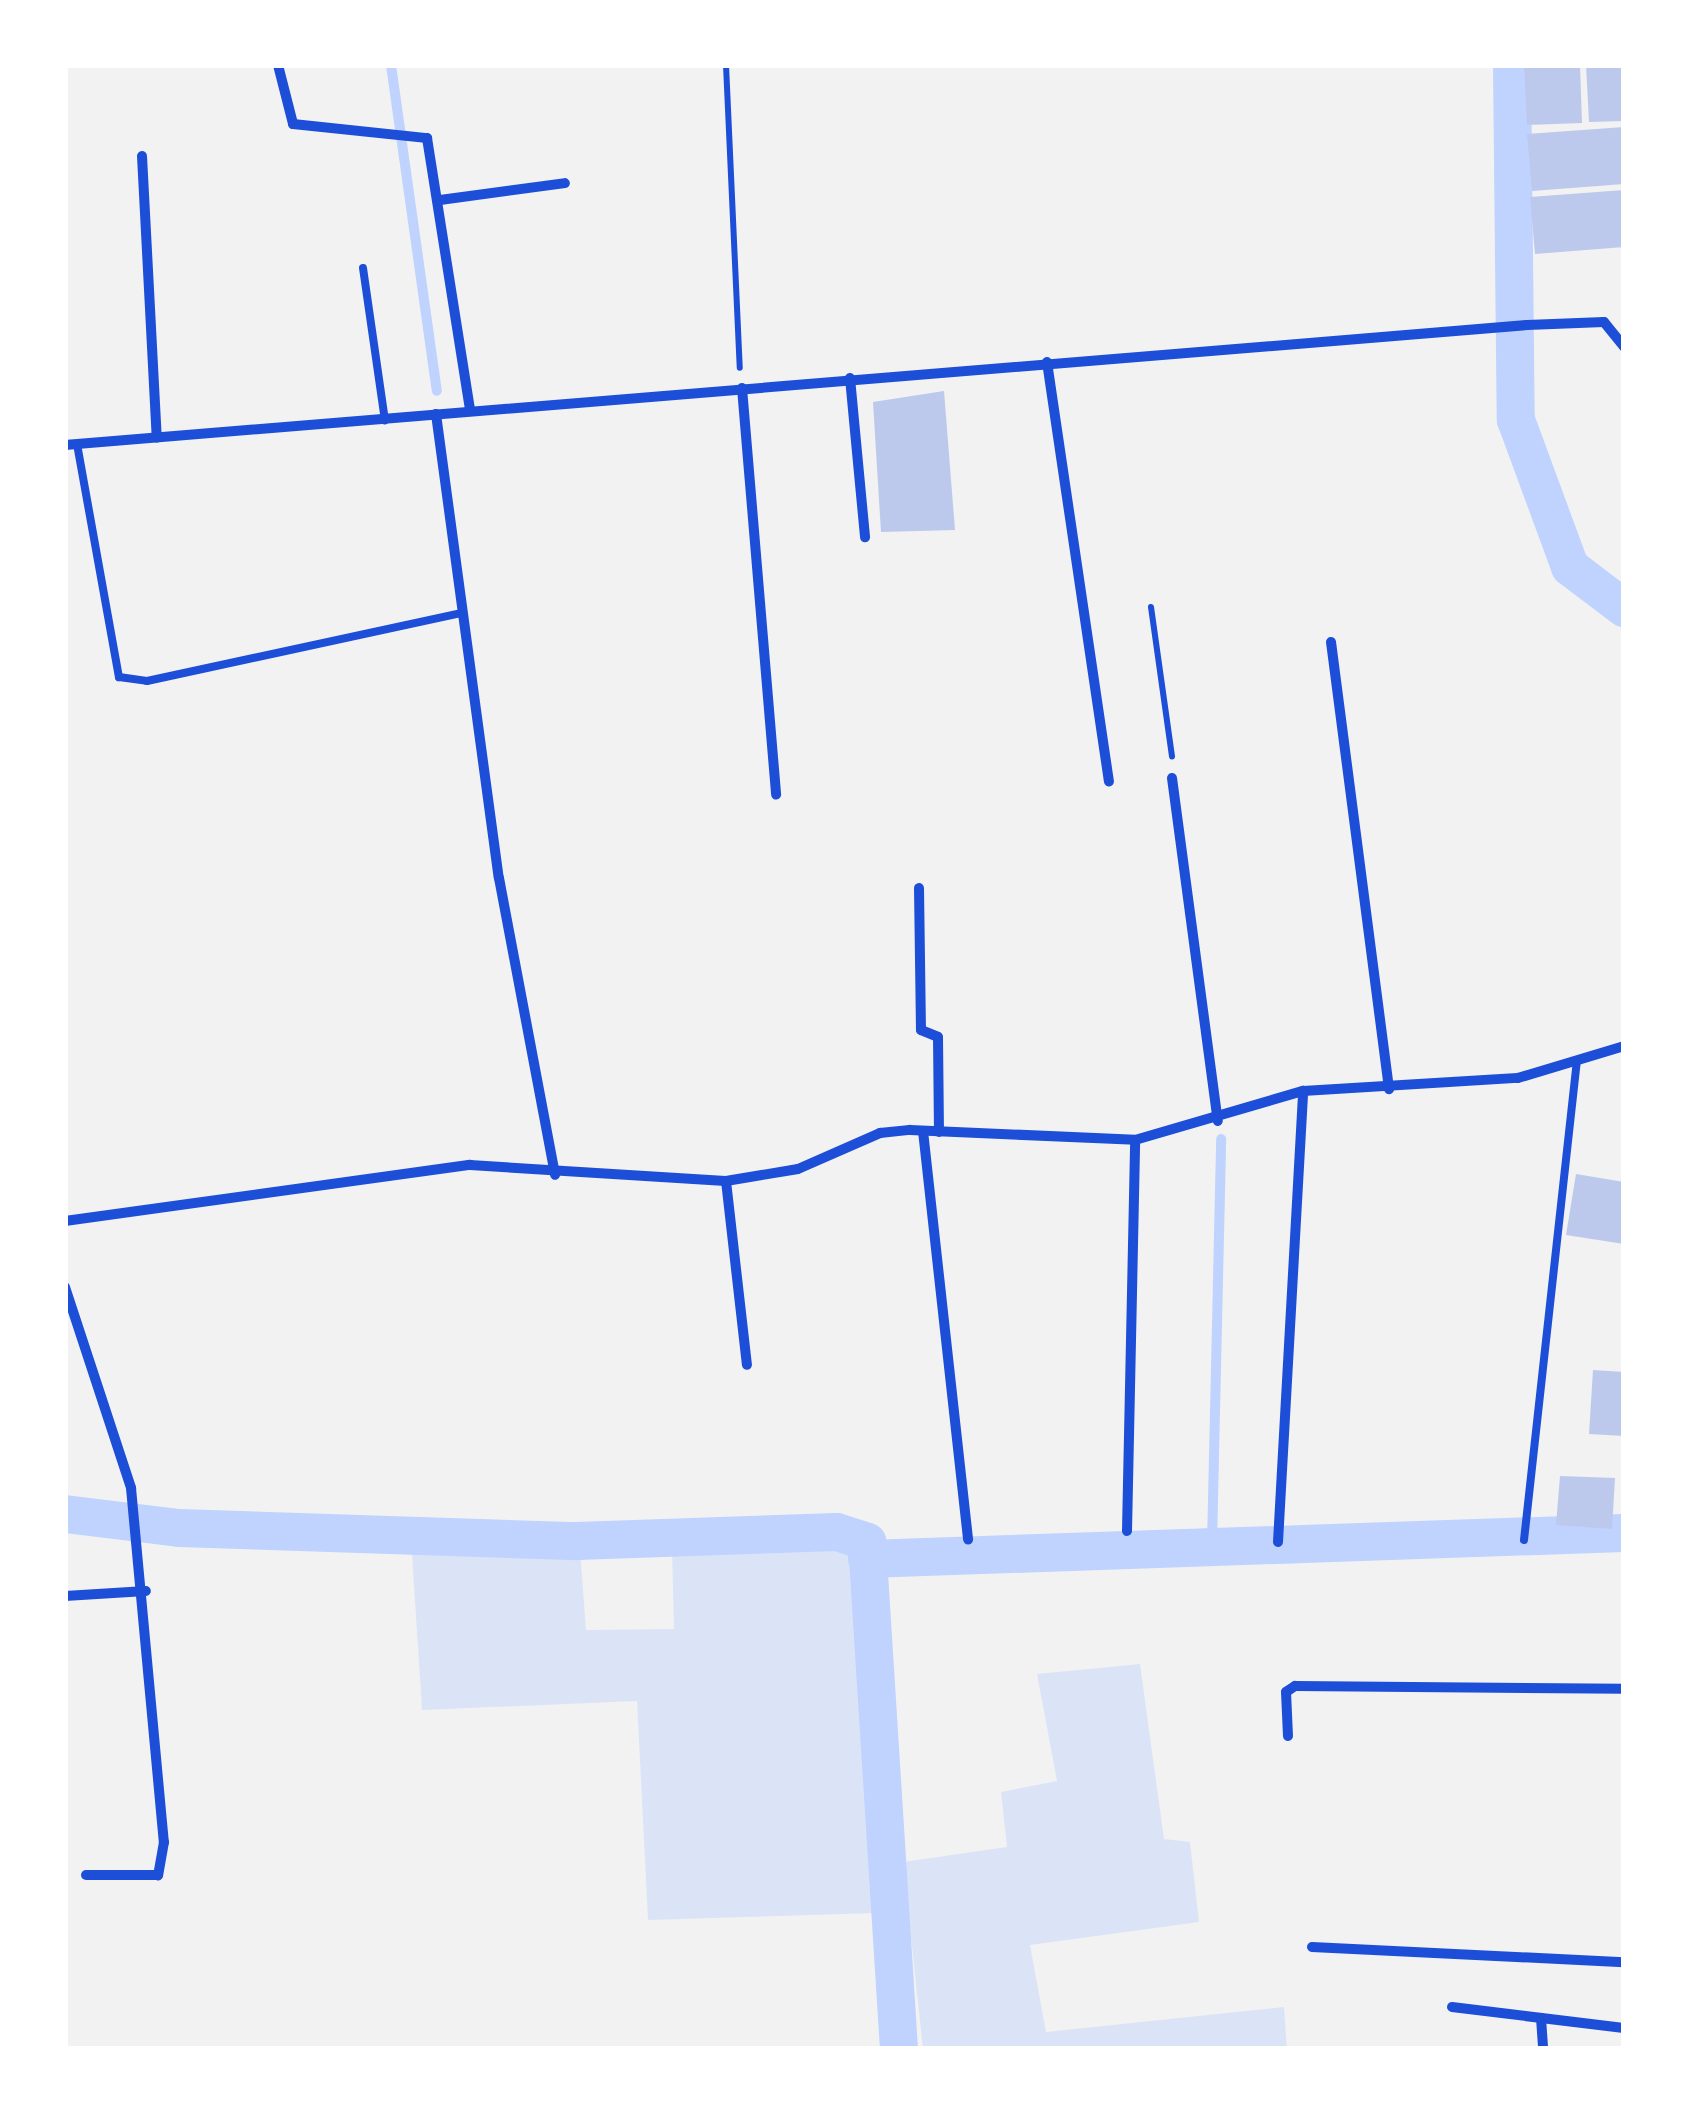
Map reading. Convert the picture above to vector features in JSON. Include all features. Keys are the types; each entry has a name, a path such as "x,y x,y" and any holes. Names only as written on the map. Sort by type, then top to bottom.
{"street":[{"path":"278,65 293,124 398,128 427,138 440,200 470,408"},
{"path":"142,156 157,438"},
{"path":"440,200 566,183"},
{"path":"71,445 384,420 470,408 1477,328 1604,322 1624,347"},
{"path":"1047,362 1110,781"},
{"path":"850,378 865,537"},
{"path":"742,388 776,795"},
{"path":"436,414 461,612 554,1175"},
{"path":"1331,642 1388,1089"},
{"path":"1172,778 1218,1121"},
{"path":"919,888 921,1030 938,1037 940,1132"},
{"path":"65,1221 470,1165 554,1175 726,1181 798,1169 880,1133 923,1131 1135,1140 1218,1121 1303,1091 1388,1089 1518,1078 1624,1046"},
{"path":"1278,1542 1303,1091"},
{"path":"923,1131 968,1540"},
{"path":"1127,1531 1135,1140"},
{"path":"726,1181 747,1364"},
{"path":"65,1287 131,1488 146,1591 164,1863 152,1876 86,1874"},
{"path":"65,1596 146,1591"},
{"path":"1288,1736 1286,1692 1295,1686 1624,1689"},
{"path":"1312,1946 1624,1962"},
{"path":"1452,2007 1624,2028"},
{"path":"1541,2018 1542,2049"}],"lane":[{"path":"363,268 384,420"},
{"path":"71,445 118,677 147,681 461,612"},
{"path":"1524,1540 1577,1063"}],"path":[{"path":"726,65 742,388"},
{"path":"1151,608 1172,778"}],"shaded area":[{"path":"853,1547 875,1913 648,1920 637,1701 422,1710 412,1554 580,1549 586,1630 674,1629 672,1549"},
{"path":"1140,1664 1164,1839 1190,1842 1199,1922 1030,1945 1046,2032 1284,2007 1287,2049 923,2049 903,1862 1007,1847 1001,1792 1057,1781 1037,1674"}],"building":[{"path":"1524,65 1580,65 1582,123 1527,125"},
{"path":"1586,65 1624,65 1624,121 1589,122"},
{"path":"1624,127 1624,184 1532,191 1527,134"},
{"path":"1624,190 1624,247 1535,254 1530,197"},
{"path":"944,391 955,530 881,532 873,402"},
{"path":"1576,1174 1624,1182 1624,1244 1566,1235"},
{"path":"1593,1370 1624,1372 1624,1436 1589,1434"},
{"path":"1560,1476 1615,1478 1612,1529 1556,1525"}],"waterway":[{"path":"391,65 437,391"},
{"path":"1512,65 1516,420 1570,567 1624,608"},
{"path":"1212,1544 1221,1139"},
{"path":"65,1514 179,1528 577,1541 837,1532 867,1542 899,2049"},
{"path":"867,1559 1624,1533"}]}
